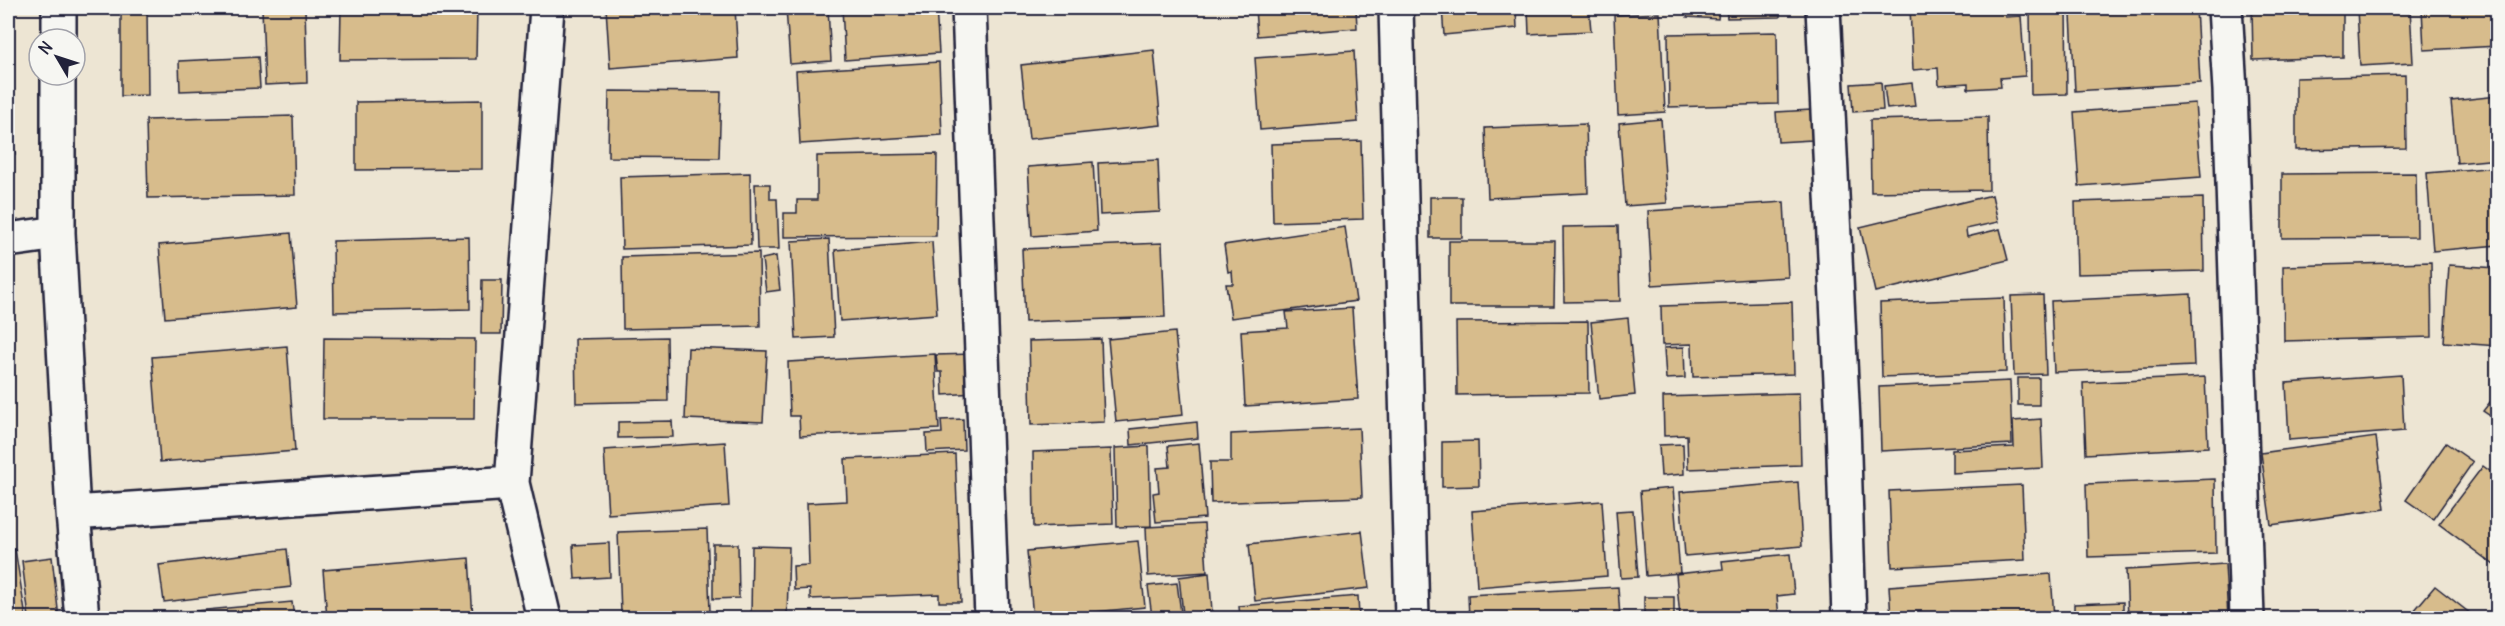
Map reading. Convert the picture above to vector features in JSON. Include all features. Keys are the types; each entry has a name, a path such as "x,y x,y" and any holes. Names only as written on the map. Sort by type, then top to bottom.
{"street":[{"path":"58,8 58,27"},
{"path":"544,618 513,483 547,8"},
{"path":"969,8 992,618"},
{"path":"1396,8 1412,618"},
{"path":"1823,8 1843,411 1849,618"},
{"path":"2225,8 2230,90 2247,618"},
{"path":"58,87 58,233 82,618"},
{"path":"8,240 58,233"},
{"path":"74,513 513,483"}],"building":[{"path":"121,8 147,8 148,95 121,96"},
{"path":"262,8 305,8 307,83 265,85"},
{"path":"341,8 477,8 476,59 340,60"},
{"path":"606,8 735,8 738,58 610,68"},
{"path":"786,8 828,8 831,61 790,64"},
{"path":"842,8 936,8 939,53 845,60"},
{"path":"1255,8 1356,8 1357,28 1257,36"},
{"path":"1442,8 1516,8 1517,28 1444,35"},
{"path":"1528,8 1589,8 1591,31 1529,34"},
{"path":"1688,8 1719,8 1718,19 1687,17"},
{"path":"1726,8 1780,8 1780,17 1727,18"},
{"path":"1910,8 2004,8 2005,17 2021,16 2025,76 2000,78 2001,87 1968,89 1968,83 1939,85 1938,68 1913,70"},
{"path":"2030,8 2066,8 2067,94 2031,95"},
{"path":"2196,8 2200,83 2075,91 2071,15"},
{"path":"2252,8 2343,8 2343,57 2253,60"},
{"path":"2357,8 2410,8 2413,63 2360,66"},
{"path":"2422,8 2498,8 2498,46 2424,50"},
{"path":"1660,13 1665,112 1618,115 1614,15"},
{"path":"1777,32 1778,104 1669,107 1668,34"},
{"path":"1154,50 1161,125 1029,139 1021,65"},
{"path":"1354,51 1358,122 1260,130 1255,58"},
{"path":"258,57 260,88 180,91 179,61"},
{"path":"939,62 942,135 800,144 796,71"},
{"path":"2405,75 2406,148 2296,150 2296,78"},
{"path":"1881,82 1883,110 1853,112 1851,84"},
{"path":"1912,83 1915,106 1887,109 1884,86"},
{"path":"8,88 15,154 8,154"},
{"path":"609,91 721,92 719,158 608,157"},
{"path":"2498,96 2498,159 2457,163 2451,101"},
{"path":"482,100 482,169 356,170 356,102"},
{"path":"2195,103 2201,177 2079,186 2074,112"},
{"path":"1811,110 1812,140 1778,142 1776,112"},
{"path":"293,116 295,195 148,198 146,120"},
{"path":"1988,117 1989,190 1871,192 1870,120"},
{"path":"1661,119 1667,203 1625,206 1619,123"},
{"path":"1586,124 1588,193 1488,198 1485,128"},
{"path":"1361,141 1363,219 1273,222 1271,144"},
{"path":"937,154 936,236 784,237 784,213 797,213 797,200 817,200 817,156"},
{"path":"1158,160 1160,212 1100,215 1098,163"},
{"path":"1093,162 1097,231 1032,236 1028,167"},
{"path":"2498,167 2498,245 2433,251 2427,173"},
{"path":"750,173 751,245 622,249 620,177"},
{"path":"2416,173 2417,237 2282,238 2282,174"},
{"path":"755,184 770,184 770,199 777,199 779,249 757,249"},
{"path":"1992,195 1998,222 1966,229 1967,237 2000,229 2008,260 1875,292 1860,227"},
{"path":"1430,197 1462,197 1462,238 1430,238"},
{"path":"2203,198 2204,271 2077,274 2075,202"},
{"path":"1784,202 1788,277 1652,285 1648,211"},
{"path":"1618,226 1620,301 1564,302 1563,227"},
{"path":"1345,227 1356,301 1231,318 1226,284 1233,284 1232,271 1228,272 1224,245"},
{"path":"291,233 297,307 165,318 159,245"},
{"path":"469,237 470,309 334,312 333,241"},
{"path":"829,239 834,337 796,339 791,241"},
{"path":"1449,241 1555,241 1554,306 1449,306"},
{"path":"932,242 937,314 840,321 835,250"},
{"path":"1162,243 1165,317 1025,322 1022,249"},
{"path":"759,253 760,326 623,329 622,257"},
{"path":"776,256 780,290 766,292 762,259"},
{"path":"2431,262 2432,337 2284,341 2283,266"},
{"path":"2449,265 2498,268 2498,346 2444,342"},
{"path":"482,280 502,280 501,334 481,334"},
{"path":"2191,294 2194,366 2054,372 2051,301"},
{"path":"2043,295 2046,374 2014,375 2011,296"},
{"path":"2004,298 2006,372 1882,377 1880,303"},
{"path":"1792,302 1794,374 1693,377 1692,344 1662,345 1661,306"},
{"path":"1352,308 1358,399 1245,406 1241,331 1288,328 1286,312"},
{"path":"1628,318 1635,395 1599,399 1591,322"},
{"path":"1588,321 1589,393 1457,395 1456,322"},
{"path":"1175,332 1183,415 1116,422 1108,339"},
{"path":"667,337 668,401 576,403 575,339"},
{"path":"324,338 475,339 474,419 323,419"},
{"path":"1101,339 1104,422 1031,425 1029,341"},
{"path":"8,342 9,473 8,473"},
{"path":"287,346 295,451 160,462 152,357"},
{"path":"1684,347 1685,378 1666,379 1664,348"},
{"path":"688,348 767,351 763,422 685,419"},
{"path":"935,354 939,429 800,436 799,416 790,416 788,362"},
{"path":"973,354 975,393 943,395 942,372 938,372 936,355"},
{"path":"2401,375 2404,431 2289,440 2286,383"},
{"path":"2205,377 2208,447 2086,454 2083,383"},
{"path":"2018,378 2039,378 2039,405 2018,405"},
{"path":"2010,381 2012,444 1881,451 1879,387"},
{"path":"2498,392 2498,421 2483,411"},
{"path":"1799,393 1801,465 1688,469 1687,435 1664,436 1663,397"},
{"path":"963,419 964,450 927,452 926,434 942,433 941,420"},
{"path":"2041,419 2043,468 1952,473 1952,450 2014,447 2013,421"},
{"path":"672,421 673,437 618,438 618,422"},
{"path":"1197,422 1198,438 1131,445 1130,429"},
{"path":"1359,428 1362,497 1211,503 1210,462 1231,462 1231,434"},
{"path":"2376,437 2385,509 2271,525 2261,453"},
{"path":"1478,441 1479,486 1442,487 1442,442"},
{"path":"725,442 729,506 608,514 604,450"},
{"path":"1199,443 1205,518 1156,522 1153,493 1159,492 1157,468 1170,467 1168,446"},
{"path":"2446,443 2473,462 2433,519 2406,500"},
{"path":"1683,444 1684,474 1661,476 1659,445"},
{"path":"1149,446 1151,526 1117,527 1115,448"},
{"path":"1111,449 1113,524 1034,527 1033,452"},
{"path":"955,454 961,602 939,602 939,594 810,599 810,589 794,590 793,566 809,565 807,503 847,501 845,459"},
{"path":"2483,466 2498,477 2498,568 2439,524"},
{"path":"2215,479 2216,553 2088,557 2086,484"},
{"path":"1798,482 1802,546 1685,556 1680,492"},
{"path":"2022,485 2025,560 1892,567 1889,491"},
{"path":"1673,488 1680,573 1646,576 1640,491"},
{"path":"1602,501 1607,576 1477,587 1472,511"},
{"path":"1633,510 1638,577 1621,578 1616,511"},
{"path":"1204,524 1207,572 1148,576 1146,527"},
{"path":"707,529 710,611 621,614 618,532"},
{"path":"1362,531 1369,588 1255,601 1249,544"},
{"path":"1138,541 1145,607 1033,618 1027,551"},
{"path":"609,543 610,577 575,579 573,545"},
{"path":"713,544 738,544 739,598 713,599"},
{"path":"752,546 789,547 787,618 751,618"},
{"path":"15,549 26,618 8,618 8,550"},
{"path":"287,549 291,587 164,602 159,565"},
{"path":"1790,554 1794,594 1777,596 1779,618 1700,618 1700,615 1680,617 1676,574 1723,569 1722,561"},
{"path":"52,557 59,618 29,618 22,561"},
{"path":"469,558 473,618 327,618 323,570"},
{"path":"2225,564 2228,618 2128,618 2126,570"},
{"path":"1209,573 1212,611 1183,614 1179,577"},
{"path":"2051,574 2054,618 1891,618 1889,586"},
{"path":"1177,583 1181,613 1152,617 1148,586"},
{"path":"2435,586 2476,618 2408,618"},
{"path":"1618,587 1620,618 1469,618 1468,595"},
{"path":"1358,596 1359,618 1240,618 1239,606"},
{"path":"1644,597 1674,597 1674,618 1644,618"},
{"path":"292,602 294,618 165,618 164,614"},
{"path":"2123,602 2123,618 2074,618 2074,604"},
{"path":"952,614 952,618 877,618"},
{"path":"1206,615 1206,618 1185,618 1185,617"}]}
